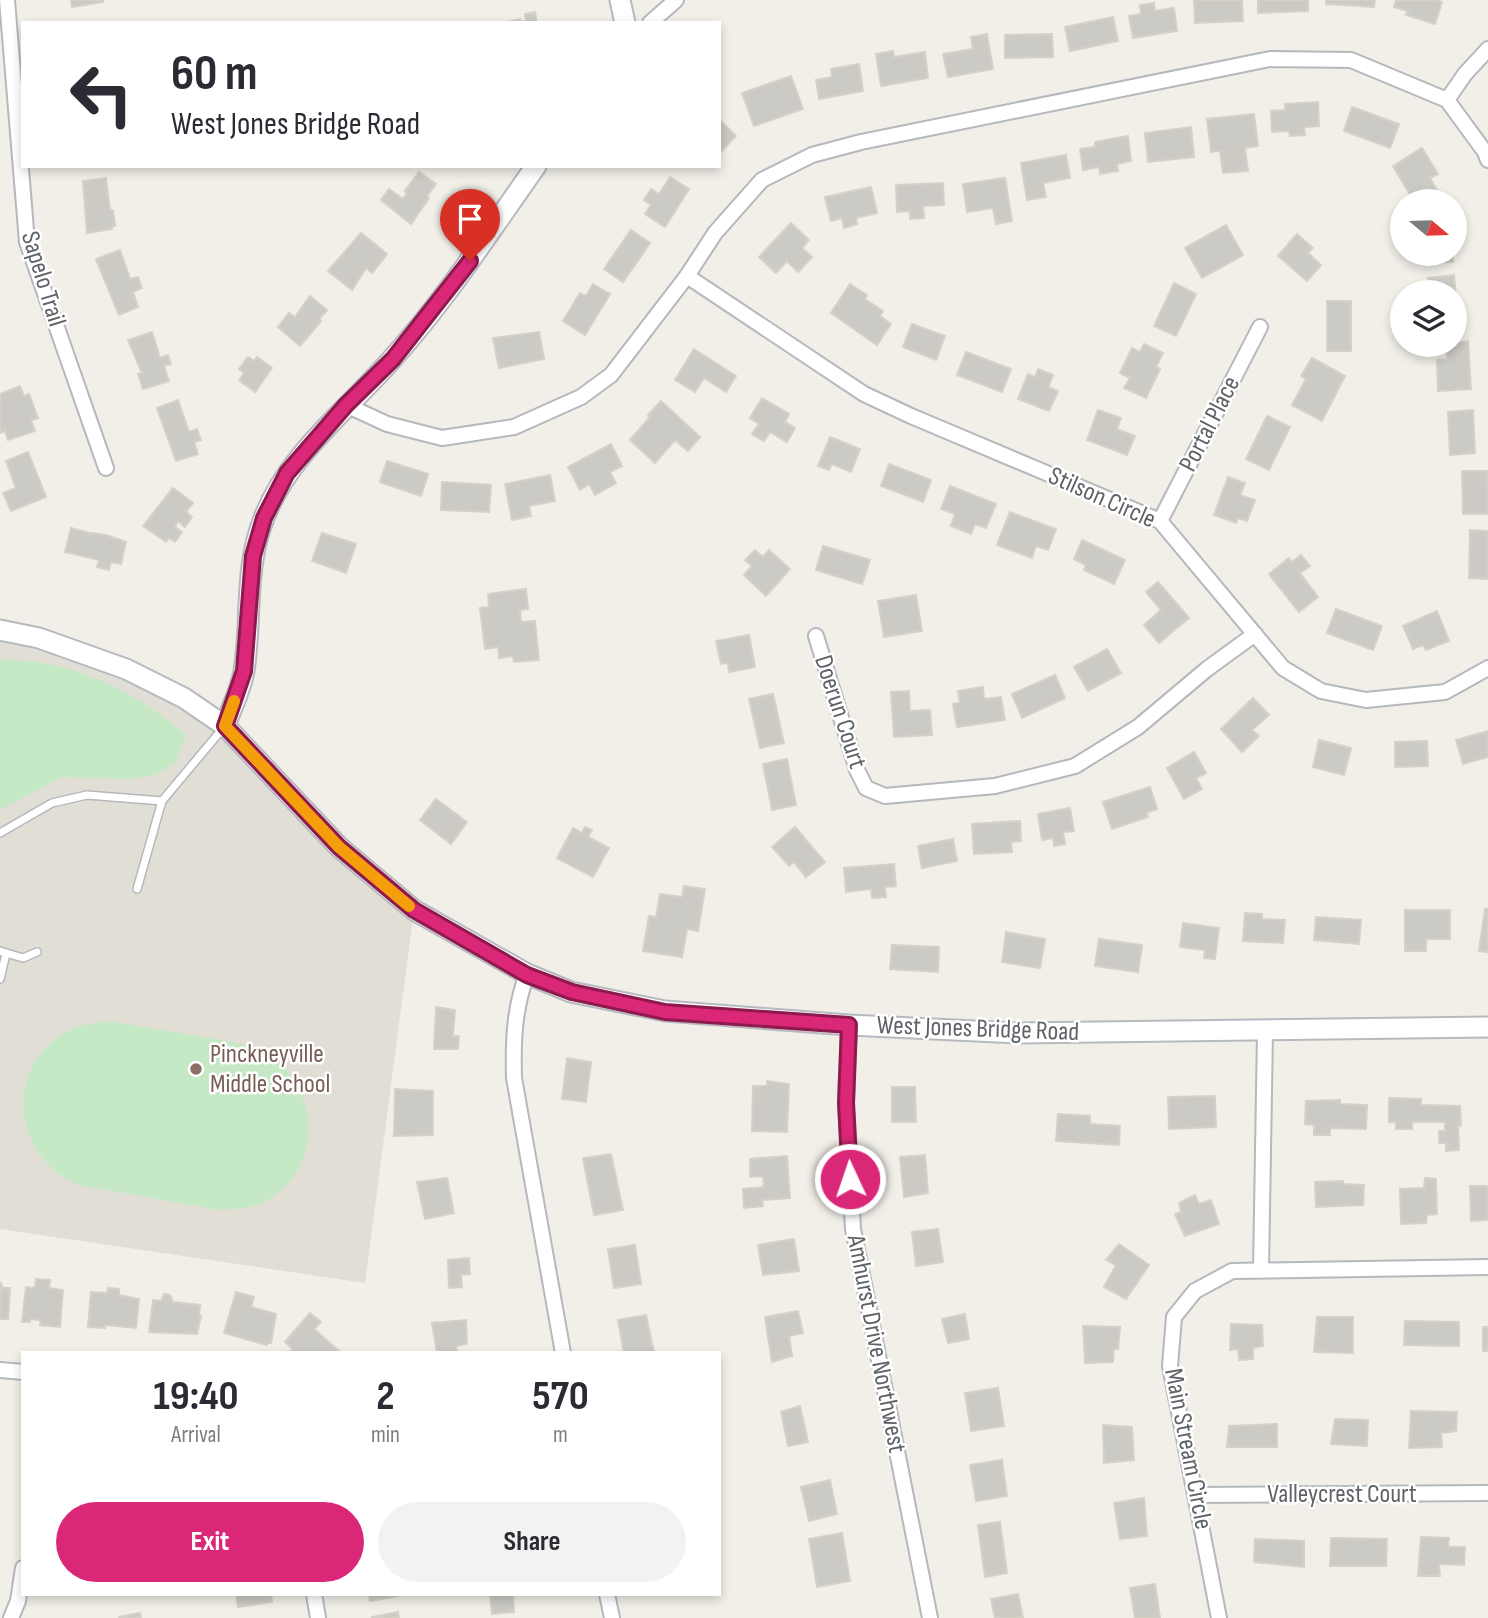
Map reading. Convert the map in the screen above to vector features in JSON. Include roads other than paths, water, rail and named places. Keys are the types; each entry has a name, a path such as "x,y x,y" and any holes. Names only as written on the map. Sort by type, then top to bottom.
{"street":[{"name":"Sapelo Trail","path":"7,0 27,242 106,468"},
{"path":"620,0 625,21"},
{"path":"652,21 677,0"},
{"path":"1447,100 1488,49"},
{"path":"346,405 387,424 442,438 514,427 581,397 611,375 687,275 715,233 762,180 812,155 861,142 1270,60 1351,60 1447,100 1488,160"},
{"path":"225,726 244,671 251,567 264,518 287,473 346,405 393,359 470,261 535,168"},
{"name":"Stilson Circle","path":"687,275 864,394 1160,520 1283,668 1321,691 1366,700 1445,692 1488,668"},
{"name":"Portal Place","path":"1160,520 1260,327"},
{"name":"West Jones Bridge Road","path":"0,630 39,638 126,669 184,698 225,726 339,847 414,910 527,975 572,992 665,1012 1019,1033 1488,1027"},
{"name":"Doerun Court","path":"816,636 857,770 866,788 885,796 995,786 1075,766 1138,727 1255,634"},
{"path":"527,975 519,995 513,1041 514,1078 563,1351"},
{"name":"Amhurst Drive Northwest","path":"849,1025 846,1103 853,1229 930,1618"},
{"path":"1261,1270 1265,1031"},
{"name":"Main Stream Circle","path":"1219,1618 1170,1366 1174,1317 1195,1291 1231,1271 1488,1267"},
{"path":"0,1370 21,1371"},
{"name":"Valleycrest Court","path":"1197,1495 1488,1493"},
{"path":"0,1614 11,1618 18,1601 21,1581"},
{"path":"314,1596 318,1618"},
{"path":"607,1596 612,1618"}],"lane":[{"path":"137,889 162,801 225,726"},
{"path":"0,832 52,803 87,795 162,801"},
{"path":"0,979 3,953 23,958 37,952"}],"place":[{"name":"Pinckneyville Middle School","path":"196,1069"}]}
